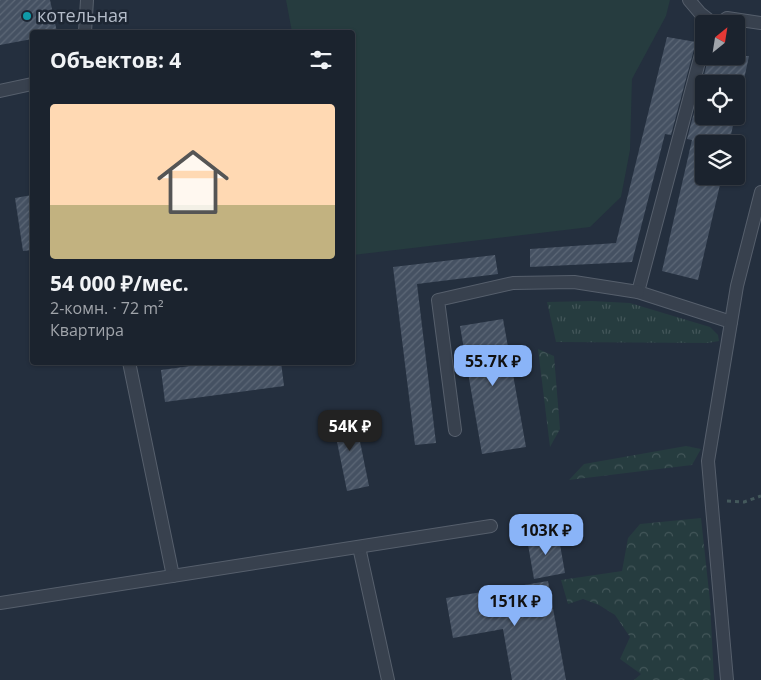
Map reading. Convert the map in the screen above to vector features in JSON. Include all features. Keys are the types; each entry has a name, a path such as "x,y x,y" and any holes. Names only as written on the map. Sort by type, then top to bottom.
{"lane":[{"path":"85,30 87,0"},
{"path":"689,0 703,15"},
{"path":"745,21 761,23"},
{"path":"638,292 698,65"},
{"path":"0,91 30,84"},
{"path":"727,680 708,461 737,286 761,192"},
{"path":"455,430 438,300 513,284 574,282 638,292 731,322"},
{"path":"130,365 173,576"},
{"path":"0,604 491,526"},
{"path":"359,546 388,680"}],"path":[{"path":"711,501 744,502 761,496"}],"green space":[{"path":"286,0 670,0 666,16 632,79 630,150 621,197 590,227 355,255 355,30 292,30"},
{"path":"592,301 630,303 710,327 718,335 719,341 708,343 556,342 547,302"},
{"path":"538,349 554,356 560,429 550,447"},
{"path":"686,446 701,449 692,465 569,480 584,464"},
{"path":"701,518 710,601 714,680 634,680 641,674 620,659 630,637 615,615 599,605 583,599 568,604 561,580 622,571 628,538 640,524"}],"building":[{"name":"котельная","path":"0,0 50,0 57,30 30,30 30,39 0,45"},
{"path":"667,37 695,42 671,135 665,134 632,262 530,267 530,249 616,243"},
{"path":"745,56 749,56 745,75 704,75 707,65 745,65"},
{"path":"695,109 695,125 733,125 731,135 695,135 695,185 720,185 698,280 662,271 692,140 687,139"},
{"path":"30,195 30,250 23,251 15,198"},
{"path":"495,255 498,274 417,284 436,443 415,445 393,267"},
{"path":"503,319 526,447 482,454 460,326"},
{"path":"198,365 281,365 284,386 165,402 161,370"},
{"path":"354,412 369,486 347,491 332,417"},
{"path":"558,533 565,573 534,579 527,539"},
{"path":"548,581 566,680 512,680 503,629 453,638 446,598"}],"place":[{"name":"котельная","path":"27,16"}]}
